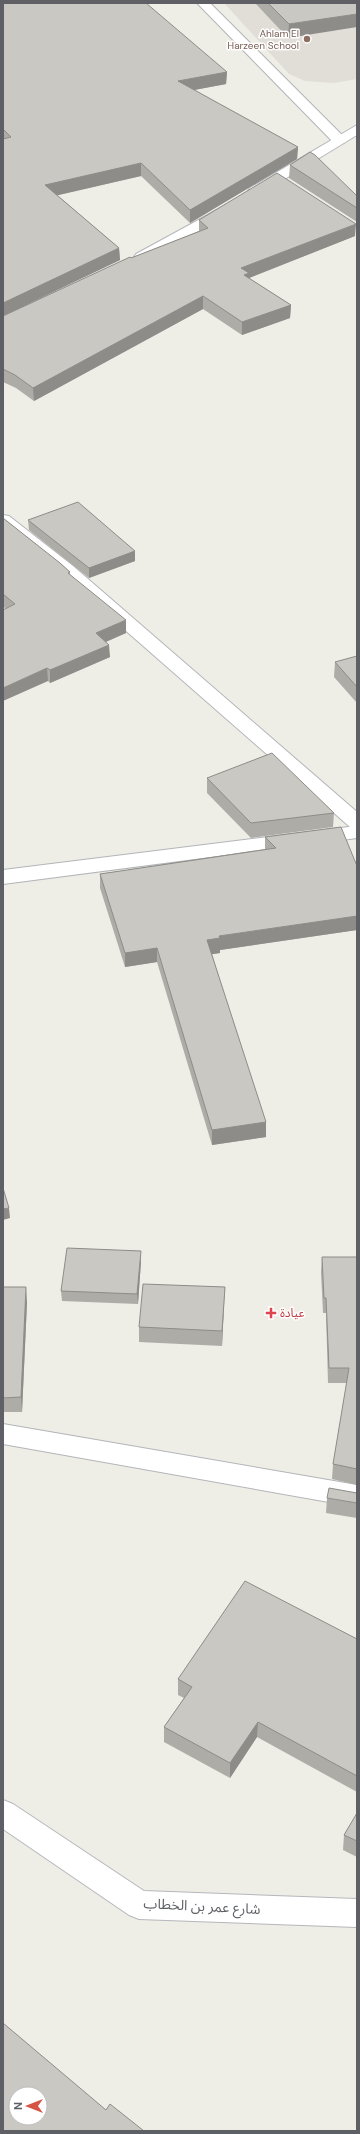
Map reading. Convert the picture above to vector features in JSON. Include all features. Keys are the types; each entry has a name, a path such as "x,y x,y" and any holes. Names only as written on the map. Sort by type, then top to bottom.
{"street":[{"path":"203,3 339,140"},
{"path":"130,263 164,246 357,129"},
{"path":"276,178 289,186"},
{"path":"3,520 73,576 357,823"},
{"path":"3,877 357,832"},
{"path":"3,1434 357,1496"},
{"name":"شارع عمر بن الخطاب","path":"3,1813 139,1905 357,1913"}],"shaded area":[{"name":"Ahlam El Harzeen School","path":"224,3 357,3 357,79 334,83 305,81 289,74"}],"building":[{"path":"3,3 146,3 227,72 178,81 298,147 190,210 141,163 45,185 119,248 3,303 3,139 11,137 3,129"},
{"path":"268,3 357,3 357,14 289,24"},
{"path":"310,152 315,155 357,196 357,208 290,165"},
{"path":"277,173 356,224 241,268 249,273 244,275 291,305 242,322 203,296 33,388 15,375 3,369 3,316 130,257 131,258 208,228 199,220"},
{"path":"78,502 135,551 89,568 28,520"},
{"path":"3,518 60,563 70,572 68,573 126,620 96,633 109,645 50,670 47,668 3,688 3,610 15,604 3,594"},
{"path":"357,656 357,687 335,662"},
{"path":"272,753 334,813 251,823 207,778"},
{"path":"341,827 357,866 357,916 219,936 220,938 207,940 266,1122 212,1130 157,948 125,953 100,874 276,848 265,837"},
{"path":"3,1188 9,1208 3,1209"},
{"path":"67,1248 141,1251 137,1294 61,1291"},
{"path":"322,1257 357,1257 357,1469 333,1464 349,1368 329,1368 326,1298 324,1298"},
{"path":"143,1284 225,1287 222,1331 139,1327"},
{"path":"3,1287 26,1287 21,1397 3,1398"},
{"path":"329,1488 357,1493 357,1503 327,1498"},
{"path":"245,1581 357,1639 357,1776 258,1722 230,1763 164,1727 192,1687 178,1679"},
{"path":"357,1813 357,1841 344,1835"},
{"path":"3,2023 106,2110 110,2104 144,2131 3,2131"}],"place":[{"name":"Ahlam El Harzeen School","path":"307,39"},
{"name":"عيادة","path":"271,1313"}]}
